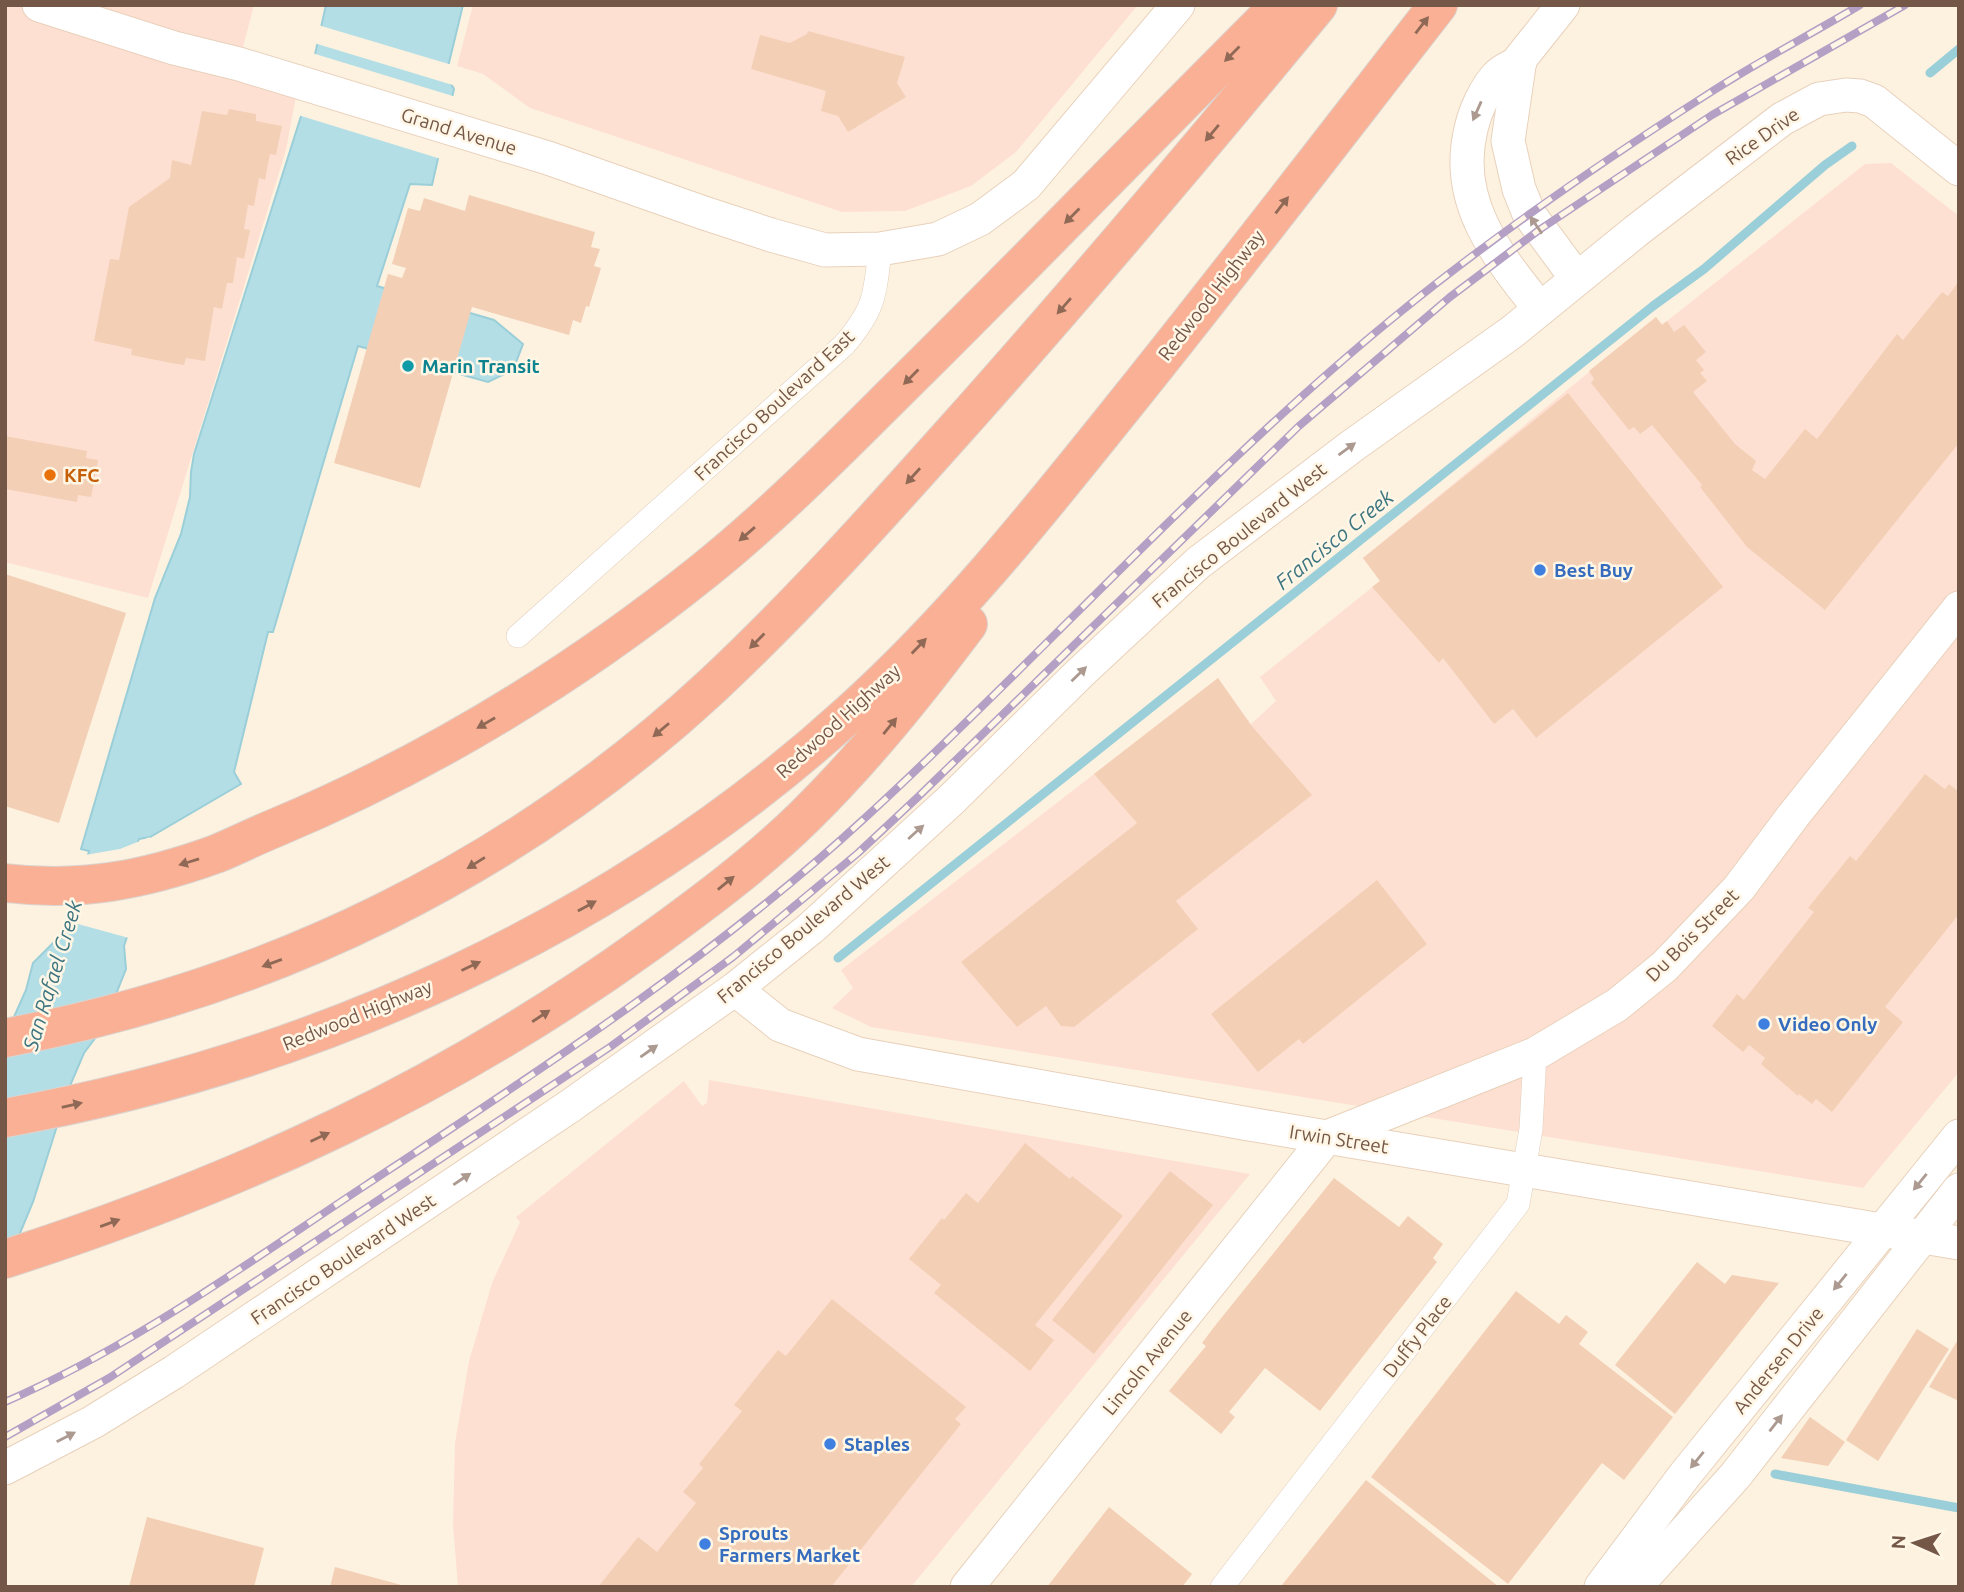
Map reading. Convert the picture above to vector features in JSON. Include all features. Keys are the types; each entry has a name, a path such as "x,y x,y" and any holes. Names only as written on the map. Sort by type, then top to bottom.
{"highway":[{"path":"5,883 90,886 135,878 217,853 379,782 491,720 604,647 708,568 756,526 904,383 1280,5"},
{"path":"5,1038 91,1021 220,982 284,959 406,903 518,836 629,756 712,686 823,573 962,422 1087,281 1318,5"},
{"name":"Redwood Highway","path":"5,1118 124,1093 248,1058 366,1014 527,939 650,867 755,794 852,712 925,640 987,573 1225,278 1437,5"},
{"path":"5,1259 222,1181 406,1095 480,1054 577,993 678,921 763,853 802,820 839,782 880,739 919,691 1225,278"}],"street":[{"name":"Grand Avenue","path":"39,5 174,48 239,64 548,158 771,235 825,250 880,249"},
{"path":"880,249 938,239 980,219 1026,185 1178,5"},
{"path":"1540,309 1490,242 1472,202 1465,161 1474,113 1498,74 1520,62 1563,5"},
{"path":"1520,62 1509,122 1510,159 1529,214 1577,279"},
{"name":"Rice Drive","path":"1577,279 1747,144 1782,119 1819,99 1846,95 1874,101 1959,169"},
{"name":"Francisco Boulevard East","path":"519,636 844,345 863,323 876,293 880,249"},
{"name":"Francisco Boulevard West","path":"5,1468 93,1422 154,1386 570,1107 735,989 811,928 951,800 1128,627 1199,563 1352,446 1512,332 1577,279"},
{"name":"Du Bois Street","path":"1327,1137 1535,1054 1617,1005 1665,967 1739,888 1959,608"},
{"name":"Irwin Street","path":"735,989 780,1025 858,1054 1525,1171 1959,1243"},
{"name":"Duffy Place","path":"1222,1587 1518,1204 1531,1129 1535,1054"},
{"name":"Andersen Drive","path":"1601,1587 1684,1476 1959,1136"},
{"name":"Lincoln Avenue","path":"967,1587 1327,1137"},
{"name":"Andersen Drive","path":"1636,1587 1735,1476 1959,1190"}],"shaded area":[{"path":"5,5 254,5 241,55 297,91 286,150 148,598 5,562"},
{"path":"473,5 1138,5 1016,152 971,186 905,211 842,212 530,108 483,74 457,66"},
{"path":"1891,163 1959,216 1959,1072 1863,1188 871,1027 832,1008 853,988 841,970 1218,678 1251,724 1276,701 1260,677 1380,581 1363,558 1656,317 1662,324 1667,321 1865,164"},
{"path":"709,1080 1250,1174 911,1587 458,1587 453,1525 455,1443 469,1361 492,1283 520,1222 516,1217 684,1081 702,1106 707,1103"}],"water":[{"name":"San Rafael Creek","path":"326,5 463,5 446,75 454,89 432,185 410,184 377,286 494,320 523,344 513,370 488,382 358,346 273,632 268,632 234,772 241,784 150,837 139,839 127,872 122,915 127,937 124,946 126,969 102,1029 84,1053 69,1088 33,1202 5,1269 5,1037 26,990 33,963 61,935 67,922 72,919 89,851 81,849 155,598 181,534 190,497 194,454 302,113"}],"pier":[{"path":"318,25 452,65 449,74 456,86 314,43"},
{"path":"312,53 456,97 441,159 298,115"},
{"path":"150,837 142,842 131,873 125,915 129,938 67,921 85,855 120,849"}],"building":[{"path":"808,31 905,57 897,83 906,97 848,132 838,116 821,111 826,91 751,69 760,35 790,43"},
{"path":"229,109 256,114 256,121 282,126 276,155 270,154 265,180 259,178 254,206 248,205 244,229 250,230 244,259 237,257 233,283 227,283 222,309 214,307 205,361 186,358 184,365 171,363 131,355 132,349 94,341 110,259 119,260 129,207 170,178 172,160 191,165 202,111 227,115"},
{"name":"Marin Transit","path":"469,195 595,232 591,247 600,249 594,266 601,268 581,323 573,320 569,335 472,307 420,488 334,463 388,274 402,278 406,268 392,264 408,208 420,211 424,198 465,211"},
{"path":"1959,281 1959,443 1825,610 1747,547 1700,487 1702,485 1652,425 1640,434 1634,427 1629,430 1591,383 1594,379 1589,371 1656,317 1662,325 1667,321 1674,332 1684,325 1706,352 1696,360 1704,370 1700,373 1707,381 1693,392 1735,444 1756,461 1752,470 1765,479 1805,429 1817,439 1897,334 1903,340 1942,292 1948,296"},
{"name":"Best Buy","path":"1568,393 1723,587 1536,738 1513,709 1494,724 1443,658 1439,663 1372,587 1380,581 1363,558"},
{"name":"KFC","path":"5,436 87,451 86,458 98,460 91,497 78,495 77,502 5,489"},
{"path":"5,574 126,613 59,823 5,806"},
{"path":"1218,678 1250,724 1312,795 1176,901 1198,929 1074,1027 1061,1026 1046,1006 1017,1027 961,962 1137,823 1094,774"},
{"path":"1925,774 1945,789 1949,784 1959,792 1959,914 1885,1007 1903,1022 1832,1112 1816,1099 1812,1104 1799,1094 1798,1096 1761,1064 1765,1058 1749,1045 1743,1052 1712,1026 1737,994 1744,1000 1814,912 1808,908 1850,856 1856,861"},
{"path":"1377,880 1427,944 1303,1044 1299,1039 1258,1072 1211,1014"},
{"path":"1025,1143 1123,1216 1035,1325 1054,1340 1030,1371 934,1293 941,1285 909,1259 966,1193 978,1203"},
{"path":"1170,1171 1213,1205 1094,1354 1052,1320"},
{"path":"1334,1178 1399,1227 1408,1216 1443,1244 1433,1258 1437,1262 1320,1411 1265,1368 1229,1412 1235,1417 1221,1434 1169,1391 1206,1346 1202,1343 1214,1327"},
{"path":"1697,1262 1725,1284 1732,1275 1779,1283 1675,1414 1615,1365"},
{"path":"1516,1291 1559,1324 1566,1315 1588,1332 1579,1344 1673,1417 1624,1480 1602,1463 1508,1584 1371,1477"},
{"name":"Staples","path":"832,1299 966,1407 955,1419 961,1424 831,1587 598,1587 638,1537 657,1552 696,1503 683,1492 703,1468 699,1464 742,1411 734,1405 778,1350 786,1356"},
{"path":"1917,1329 1949,1349 1878,1461 1846,1440"},
{"path":"1959,1338 1959,1401 1929,1387"},
{"path":"1810,1417 1845,1442 1828,1466 1781,1458"},
{"path":"1366,1480 1499,1587 1284,1587 1282,1585"},
{"path":"1109,1507 1192,1574 1182,1587 1047,1587"},
{"path":"147,1517 264,1548 254,1587 129,1587"},
{"path":"335,1567 405,1586 405,1587 330,1587"}],"waterway":[{"name":"Francisco Creek","path":"1930,73 1959,49"},
{"name":"Francisco Creek","path":"838,958 1653,306 1704,269 1825,165 1852,146"},
{"path":"1775,1474 1959,1508"}],"railway":[{"path":"5,1402 99,1355 234,1273 560,1056 686,965 808,869 866,817 1191,500 1324,377 1393,318 1508,229 1627,147 1727,82 1860,5"},
{"path":"5,1437 109,1378 610,1047 733,957 858,853 1299,426 1450,297 1539,230 1712,115 1905,5"}],"place":[{"name":"Marin Transit","path":"408,366"},
{"name":"KFC","path":"50,475"},
{"name":"Best Buy","path":"1540,570"},
{"name":"Video Only","path":"1764,1024"},
{"name":"Staples","path":"830,1444"},
{"name":"Sprouts Farmers Market","path":"705,1544"}]}
